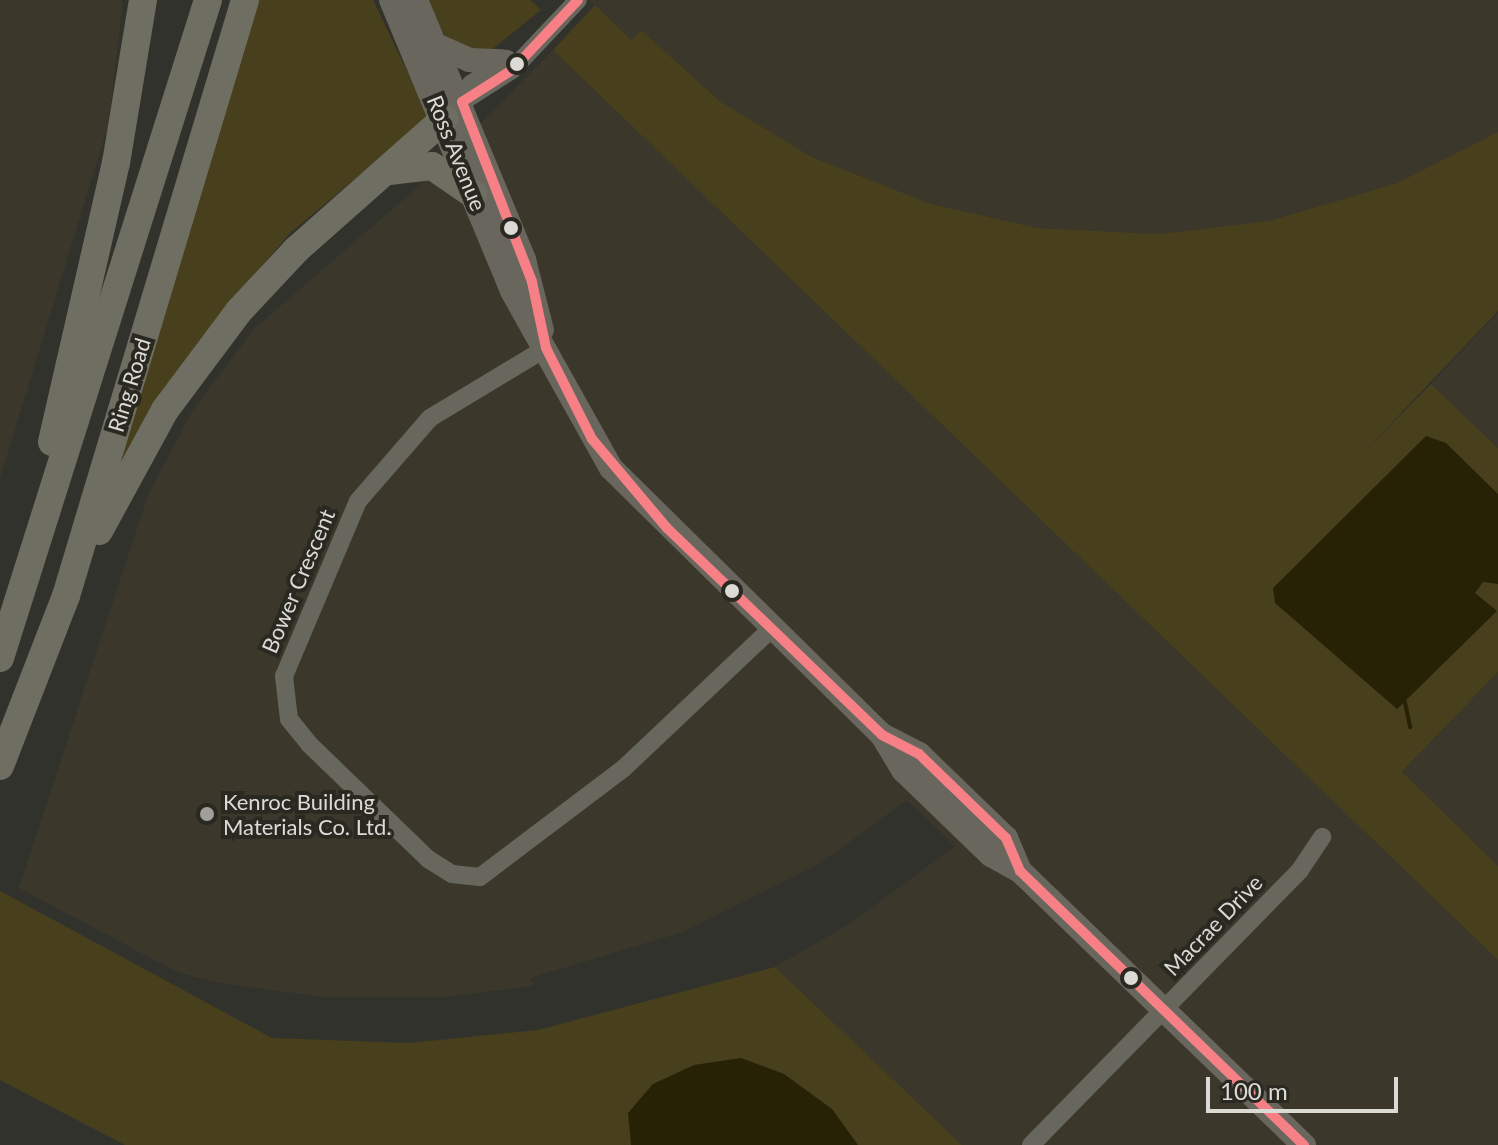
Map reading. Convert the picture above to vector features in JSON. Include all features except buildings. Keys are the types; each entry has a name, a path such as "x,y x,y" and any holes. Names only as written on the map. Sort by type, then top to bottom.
{"highway":[{"path":"0,627 87,298 143,0"},
{"name":"Ring Road","path":"0,658 208,0"},
{"name":"Ring Road","path":"0,766 66,596 245,0"},
{"path":"66,596 137,458 196,365 296,250 388,172 453,111"},
{"path":"388,172 432,166 473,194"}],"main road":[{"name":"Ross Avenue","path":"391,0 453,111 532,282 546,348"},
{"name":"Ross Avenue","path":"416,0 438,46 473,194 512,291 611,468 882,735 903,770 991,855 1020,871 1304,1145"},
{"path":"438,46 469,60 512,58"}],"street":[{"path":"453,111 480,96 512,58 578,0"},
{"name":"Bower Crescent","path":"546,348 430,418 358,501 284,676 289,719 309,744 428,859 452,874 480,877 624,768 771,629"},
{"name":"Macrae Drive","path":"1031,1145 1300,870 1322,837"}],"shaded area":[{"path":"0,0 123,0 108,126 0,478"},
{"path":"254,0 373,0 429,117 290,233 195,346 127,458 118,453"},
{"path":"426,0 530,0 541,10 485,55 449,44"},
{"path":"589,0 1498,0 1498,132 1397,183 1269,221 1159,234 1038,228 931,204 812,157 721,102 641,30 631,40"},
{"path":"595,5 631,40 641,30 721,102 812,157 931,204 1038,228 1159,234 1269,221 1397,183 1498,132 1498,311 1363,453 1431,384 1498,448 1498,672 1402,772 1498,866 1498,960 553,50"},
{"path":"553,50 1498,960 1498,1145 962,1145 775,967 851,923 955,846 907,800 819,864 683,932 530,978 534,986 443,997 325,997 218,983 177,972 19,888 148,495 193,410 255,328 418,187"},
{"path":"1498,313 1498,448 1431,384"},
{"path":"1426,436 1446,443 1498,494 1498,584 1483,582 1475,593 1497,611 1397,709 1275,603 1273,588"},
{"path":"1498,672 1498,866 1402,773"},
{"path":"0,891 272,1038 409,1043 538,1030 775,967 962,1145 125,1145 0,1080"},
{"path":"741,1058 784,1074 832,1109 858,1145 631,1145 628,1113 653,1084 694,1065"}],"waterway":[{"path":"1404,698 1410,727"}],"transit line":[{"path":"578,0 512,70 462,102 532,282 546,348 592,439 667,528 882,735 919,754 1006,838 1020,871 1304,1145"}],"place":[{"name":"Kenroc Building Materials Co. Ltd.","path":"207,814"}]}
